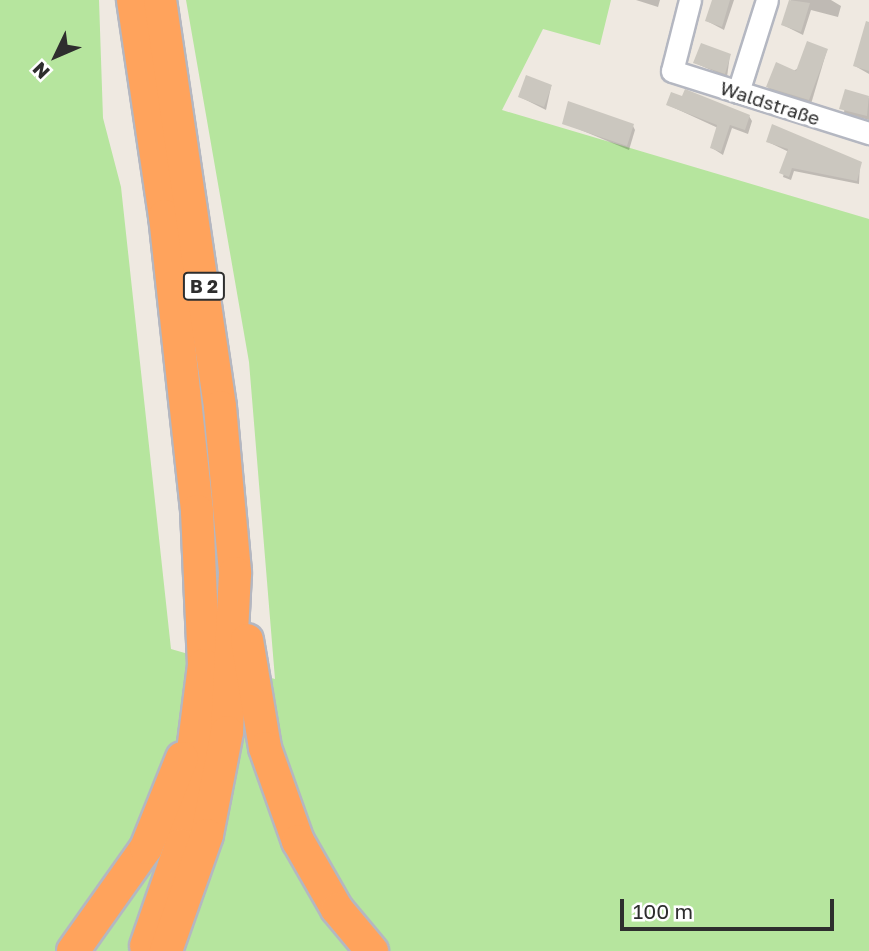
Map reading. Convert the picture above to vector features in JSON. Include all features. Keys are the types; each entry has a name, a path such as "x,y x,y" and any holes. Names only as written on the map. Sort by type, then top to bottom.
{"highway":[{"name":"B 2","path":"133,0 165,216 197,511 204,665 181,845 145,951"},
{"name":"B 2","path":"160,0 220,407 235,573 228,732 207,835 166,951"},
{"path":"235,573 265,748 298,841 337,909 372,951"},
{"path":"73,951 146,848 181,762 204,665"}],"street":[{"name":"Waldstraße","path":"690,0 672,71 869,133"},
{"path":"738,92 767,0"}],"green space":[{"path":"0,0 99,0 103,118 121,187 171,649 275,679 249,362 186,0 611,0 600,45 543,29 502,110 869,219 869,951 0,951"}],"building":[{"path":"712,0 730,0 722,27 705,21"},
{"path":"789,0 810,3 801,32 781,25"},
{"path":"866,21 869,22 869,71 853,66"},
{"path":"807,41 828,49 809,100 766,87 776,62 796,71"},
{"path":"701,43 731,54 725,74 693,63"},
{"path":"526,75 552,85 544,107 518,97"},
{"path":"685,89 750,115 745,130 730,125 721,152 710,148 717,125 666,105 671,92 682,96"},
{"path":"845,89 869,96 867,116 839,109"},
{"path":"568,101 634,124 627,146 562,124"},
{"path":"772,124 862,162 857,181 792,168 789,177 779,173 788,149 766,142"}]}
